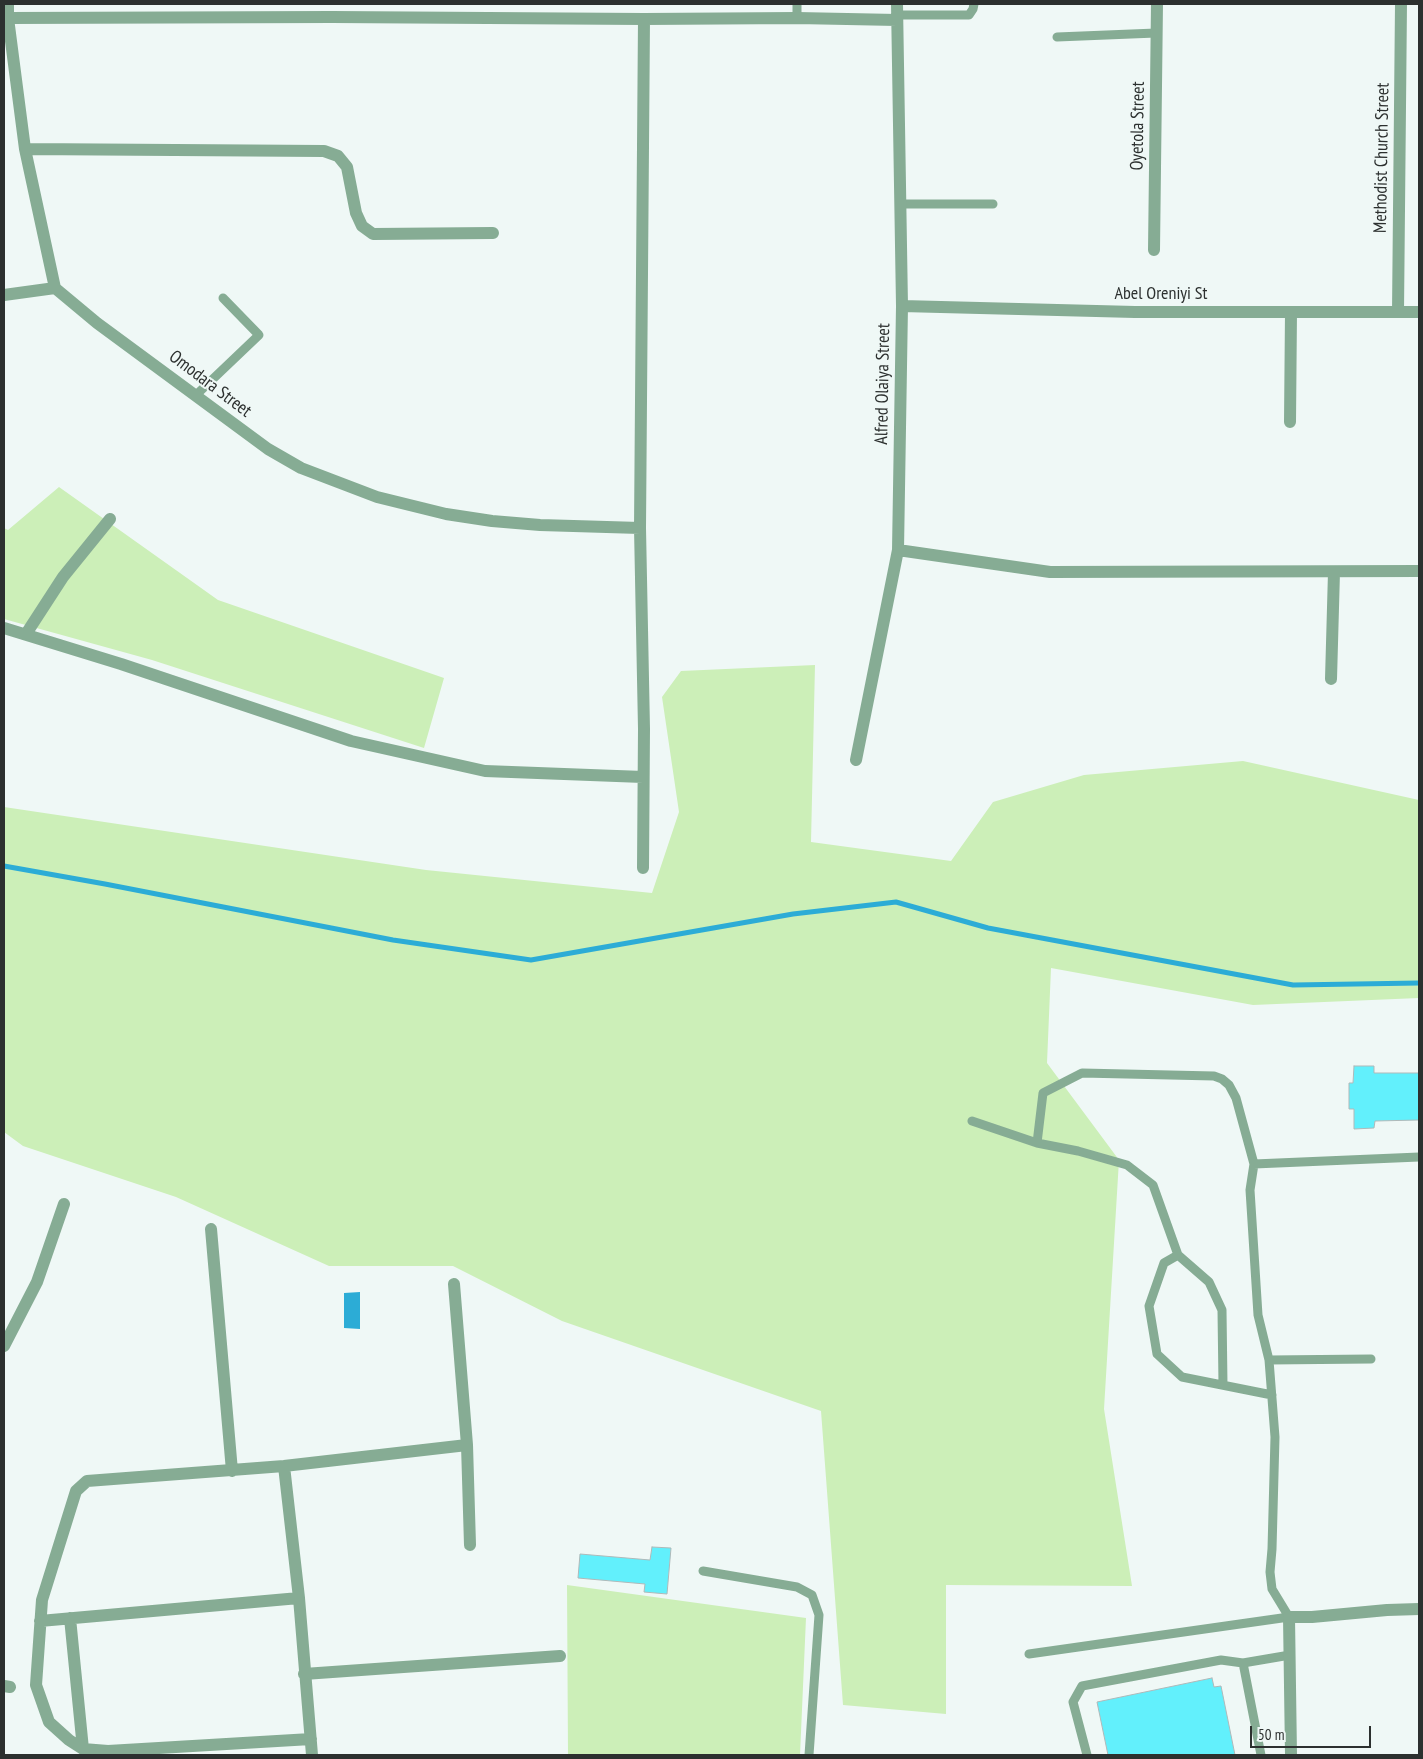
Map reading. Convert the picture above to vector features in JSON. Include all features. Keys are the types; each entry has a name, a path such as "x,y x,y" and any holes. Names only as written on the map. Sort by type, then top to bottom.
{"street":[{"path":"4,295 55,288 25,149 8,18 8,4"},
{"name":"Oyetola Street","path":"1154,250 1157,4"},
{"name":"Methodist Church Street","path":"1398,312 1401,4"},
{"path":"8,18 332,16 644,19 797,18 897,13"},
{"name":"Alfred Olaiya Street","path":"856,760 898,550 902,306 897,13"},
{"path":"643,868 644,729 640,528 644,19"},
{"path":"25,149 324,151 338,156 347,167 356,213 362,226 373,234 493,233"},
{"name":"Omodara Street","path":"55,288 97,322 268,450 293,463 377,497 446,514 492,521 540,525 640,528"},
{"name":"Abel Oreniyi St","path":"902,306 1135,312 1419,312"},
{"path":"1290,422 1291,312"},
{"path":"26,634 63,577 110,519"},
{"path":"898,550 1050,572 1419,571"},
{"path":"1331,679 1334,572"},
{"path":"4,628 130,667 351,742 485,771 643,777"},
{"path":"4,1346 37,1282 64,1204"},
{"path":"211,1230 232,1471"},
{"path":"454,1284 466,1445 470,1545"},
{"path":"311,1739 108,1751 83,1749 69,1740 49,1722 36,1685 42,1600 76,1490 86,1481 232,1471 466,1445"},
{"path":"284,1466 299,1598 312,1755"},
{"path":"40,1621 299,1598"},
{"path":"1291,1755 1289,1618 1419,1609"},
{"path":"70,1618 83,1749"},
{"path":"304,1674 560,1656"}],"lane":[{"path":"797,4 797,18"},
{"path":"897,13 962,16 969,15 974,4"},
{"path":"1057,37 1156,33"},
{"path":"900,204 993,204"},
{"path":"196,396 259,335 223,298"},
{"path":"1029,1654 1289,1618 1272,1589 1270,1572 1276,1437 1269,1360 1258,1315 1250,1190 1254,1164 1236,1098 1229,1085 1222,1079 1214,1076 1082,1073 1043,1093 1037,1143"},
{"path":"972,1121 1037,1143 1078,1151 1127,1165 1153,1185 1178,1255 1210,1282 1222,1310 1223,1385"},
{"path":"1254,1164 1419,1157"},
{"path":"1178,1255 1164,1263 1149,1306 1157,1354 1182,1378 1272,1396"},
{"path":"1269,1360 1371,1359"},
{"path":"702,1571 797,1587 812,1595 819,1616 809,1755"},
{"path":"1086,1755 1073,1702 1082,1686 1221,1660 1242,1664 1290,1656"},
{"path":"1242,1664 1261,1755"}],"green space":[{"path":"59,487 218,600 444,678 424,748 152,660 4,619 4,528 8,530"},
{"path":"815,665 811,842 951,861 993,802 1084,775 1243,761 1419,800 1419,998 1253,1005 1051,968 1047,1063 1119,1160 1104,1409 1132,1586 946,1585 946,1714 843,1705 821,1411 562,1321 453,1266 329,1266 176,1197 23,1146 4,1132 4,807 426,870 652,893 679,812 662,697 681,671"},
{"path":"567,1585 806,1618 800,1755 568,1755"}],"water":[{"path":"360,1292 360,1329 344,1328 344,1293"}],"building":[{"path":"1354,1066 1374,1066 1374,1073 1419,1073 1419,1120 1375,1121 1374,1128 1354,1129 1354,1109 1349,1109 1349,1083 1353,1083"},
{"path":"652,1547 671,1548 667,1594 644,1592 645,1584 578,1578 580,1554 650,1560"},
{"path":"1212,1678 1214,1687 1221,1686 1235,1755 1108,1755 1097,1702"}],"waterway":[{"path":"4,866 393,940 531,960 793,914 896,902 988,928 1293,985 1419,983"}]}
